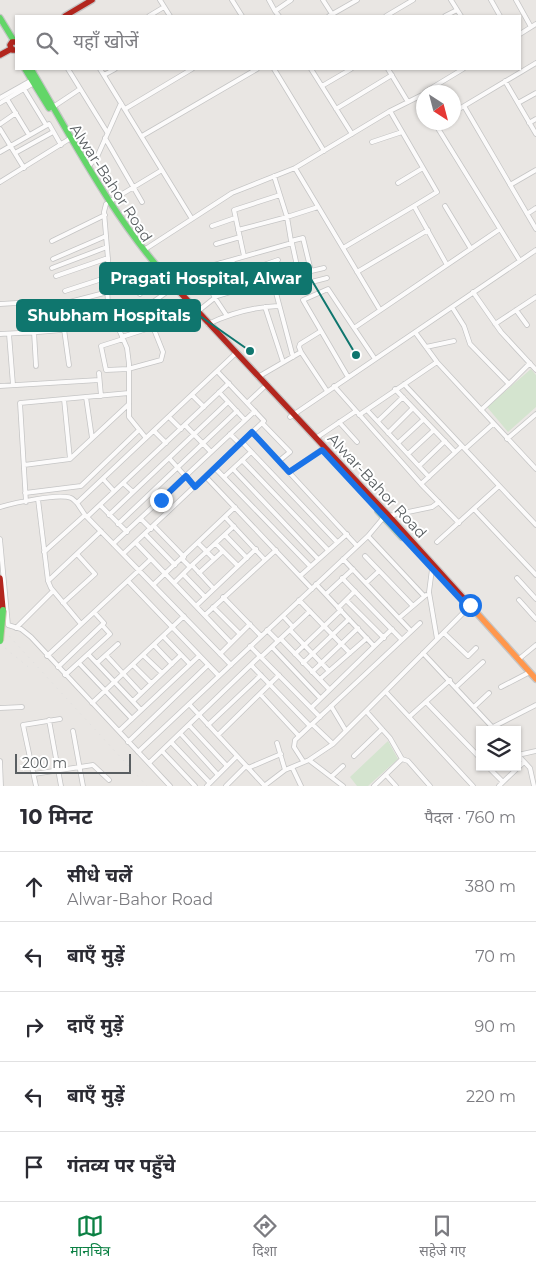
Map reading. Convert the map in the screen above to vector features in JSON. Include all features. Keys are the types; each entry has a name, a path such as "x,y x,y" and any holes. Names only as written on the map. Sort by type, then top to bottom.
{"main road":[{"path":"67,15 92,0"},
{"path":"0,18 14,47"},
{"path":"0,26 14,47"},
{"path":"0,55 14,47"},
{"name":"Alwar-Bahor Road","path":"26,70 135,246 174,290 208,324 263,388 316,438 536,679"},
{"name":"Alwar-Bahor Road","path":"32,70 107,203 187,306 258,377 322,450 386,516 432,569 470,607"},
{"path":"0,578 0,641"}],"street":[{"path":"160,0 169,15"},
{"path":"232,0 241,15"},
{"path":"269,0 278,15"},
{"path":"275,11 291,0"},
{"path":"323,0 331,15 350,2 357,0"},
{"path":"388,15 413,0"},
{"path":"451,0 460,15"},
{"path":"490,0 499,15"},
{"path":"516,0 531,28"},
{"path":"151,15 164,7"},
{"path":"447,15 457,10"},
{"path":"521,33 536,24"},
{"path":"461,108 536,63"},
{"path":"69,70 107,132"},
{"path":"101,70 192,218"},
{"path":"104,75 113,70"},
{"path":"125,109 190,70"},
{"path":"142,136 255,70"},
{"path":"275,70 324,151"},
{"path":"312,70 352,134"},
{"path":"322,86 349,70"},
{"path":"389,70 408,102"},
{"path":"437,85 461,70"},
{"path":"336,109 392,75"},
{"path":"505,81 536,134"},
{"path":"0,103 33,82"},
{"path":"0,98 33,82"},
{"path":"24,89 61,145"},
{"path":"53,106 80,89"},
{"path":"518,103 536,93"},
{"path":"144,250 232,193 294,168 416,98"},
{"path":"7,99 29,135"},
{"path":"88,167 95,160 121,103"},
{"path":"464,106 536,229"},
{"path":"343,248 437,192 390,111"},
{"path":"0,124 16,113"},
{"path":"529,123 536,119"},
{"path":"0,152 46,125"},
{"path":"0,129 24,168"},
{"path":"439,130 520,261"},
{"path":"15,153 53,132"},
{"path":"372,142 402,132"},
{"path":"106,138 142,202"},
{"path":"0,182 69,139"},
{"path":"294,168 380,310"},
{"path":"398,183 423,168"},
{"path":"146,438 129,417 127,348 108,304 108,258 105,214 107,203 162,170"},
{"path":"510,185 536,170"},
{"path":"274,176 297,266"},
{"path":"244,256 234,210 280,195"},
{"path":"414,206 447,265"},
{"path":"445,206 471,249"},
{"path":"238,230 286,218 318,207"},
{"path":"527,214 536,208"},
{"path":"52,241 105,214"},
{"path":"212,226 235,218"},
{"path":"354,328 500,229"},
{"path":"357,272 428,230"},
{"path":"53,258 106,236"},
{"path":"216,244 240,237"},
{"path":"0,334 94,325 154,302 202,272 220,264 303,238 311,271"},
{"path":"52,268 107,248"},
{"path":"292,415 536,250"},
{"path":"56,276 108,258"},
{"path":"232,260 237,274"},
{"path":"260,284 254,268 278,260"},
{"path":"220,264 226,278"},
{"path":"197,312 215,298 289,276 324,268"},
{"path":"108,270 119,274 140,294"},
{"path":"202,272 215,298 227,316"},
{"path":"289,276 292,287 327,278"},
{"path":"65,291 108,277"},
{"path":"275,289 278,306 293,356"},
{"path":"348,377 303,300 328,289 375,359"},
{"path":"0,304 17,303 54,306 108,292"},
{"path":"473,292 495,324 536,370"},
{"path":"495,324 536,297"},
{"path":"54,306 57,330"},
{"path":"153,327 162,352 161,360 128,368 106,370 101,346 153,327 174,320 187,306"},
{"path":"208,324 244,310 265,306 278,306"},
{"path":"265,306 283,362"},
{"path":"452,307 464,326 470,344 509,384"},
{"path":"516,310 527,325"},
{"path":"64,329 69,365"},
{"path":"321,331 300,344 299,347 326,391"},
{"path":"34,332 36,366"},
{"path":"415,332 437,362 536,469"},
{"path":"9,334 13,385"},
{"path":"426,347 454,341"},
{"path":"258,377 301,352"},
{"path":"77,503 235,354"},
{"path":"359,415 437,362"},
{"path":"480,410 530,363"},
{"path":"218,371 264,421 262,423 290,452 279,461"},
{"path":"98,373 101,396"},
{"path":"0,386 99,380"},
{"path":"44,552 100,505 229,383"},
{"path":"404,384 536,525"},
{"path":"334,386 421,484 459,522"},
{"path":"247,402 263,388"},
{"path":"395,390 455,452"},
{"path":"219,392 245,420"},
{"path":"26,502 20,403 129,393"},
{"path":"192,394 204,407"},
{"path":"86,397 92,438"},
{"path":"378,421 403,397"},
{"path":"64,399 70,459"},
{"path":"110,515 228,402"},
{"path":"24,465 70,459 129,404"},
{"path":"388,433 413,408"},
{"path":"367,410 429,477"},
{"path":"118,524 237,411"},
{"path":"114,544 255,411"},
{"path":"316,438 356,411"},
{"path":"507,439 536,414"},
{"path":"169,417 181,429"},
{"path":"398,443 424,419"},
{"path":"339,422 356,442"},
{"path":"123,554 262,423"},
{"path":"421,484 455,452 464,448 493,424"},
{"path":"185,425 211,452"},
{"path":"25,493 81,486 139,430"},
{"path":"408,454 434,430"},
{"path":"154,431 166,443"},
{"path":"252,432 357,546"},
{"path":"230,434 252,452 337,542"},
{"path":"419,466 445,441"},
{"path":"289,472 322,450"},
{"path":"224,477 252,452"},
{"path":"169,458 195,487"},
{"path":"242,460 328,550"},
{"path":"215,468 310,566"},
{"path":"233,469 318,559"},
{"path":"206,477 312,589"},
{"path":"103,479 114,491"},
{"path":"123,483 133,492"},
{"path":"140,486 161,500"},
{"path":"437,542 499,486"},
{"path":"0,507 38,500 72,498 86,516 231,665"},
{"path":"38,500 48,581 53,591 82,624"},
{"path":"138,752 368,536 386,516 432,507 439,502"},
{"path":"100,505 127,532"},
{"path":"153,585 235,507"},
{"path":"474,509 536,576"},
{"path":"225,517 265,560"},
{"path":"141,519 152,527 190,567 174,583"},
{"path":"214,589 192,565 234,526"},
{"path":"48,581 101,531"},
{"path":"145,534 175,566"},
{"path":"300,576 347,534"},
{"path":"225,535 247,558"},
{"path":"368,536 424,596"},
{"path":"0,539 8,625"},
{"path":"136,543 231,643"},
{"path":"198,543 214,559"},
{"path":"216,544 238,566"},
{"path":"196,606 256,550"},
{"path":"205,615 276,550"},
{"path":"199,573 223,551"},
{"path":"64,603 95,574 77,554"},
{"path":"365,556 413,606"},
{"path":"47,656 151,559"},
{"path":"343,559 411,631"},
{"path":"326,594 353,569"},
{"path":"432,569 429,592 437,639"},
{"path":"366,584 380,571"},
{"path":"183,574 205,598"},
{"path":"342,578 401,639"},
{"path":"517,578 536,599"},
{"path":"128,580 219,676"},
{"path":"316,584 374,646"},
{"path":"16,628 53,591"},
{"path":"295,654 324,626 355,591"},
{"path":"399,618 429,592"},
{"path":"223,597 261,636"},
{"path":"299,600 350,653"},
{"path":"346,600 384,638"},
{"path":"519,600 536,618"},
{"path":"213,607 240,634"},
{"path":"189,704 264,786 285,770 310,760 333,744 470,607"},
{"path":"149,763 310,611"},
{"path":"65,675 110,634 102,625 104,623 94,612"},
{"path":"1,613 8,625 21,630 31,637 170,786"},
{"path":"92,703 184,616"},
{"path":"282,616 304,645 329,671"},
{"path":"304,663 349,619"},
{"path":"303,762 294,747 295,740 420,623"},
{"path":"220,654 250,624"},
{"path":"58,667 102,625"},
{"path":"312,672 358,628"},
{"path":"267,630 295,654 329,689"},
{"path":"311,708 392,630"},
{"path":"444,633 468,656 476,648"},
{"path":"163,636 190,664"},
{"path":"320,680 367,638"},
{"path":"97,663 118,644"},
{"path":"154,645 172,664"},
{"path":"519,659 536,645"},
{"path":"250,646 320,717"},
{"path":"272,647 320,698"},
{"path":"423,653 492,726"},
{"path":"88,654 141,710"},
{"path":"106,655 141,693"},
{"path":"144,655 162,673"},
{"path":"132,701 181,656"},
{"path":"119,731 199,656"},
{"path":"79,662 132,719"},
{"path":"456,687 483,662"},
{"path":"128,742 208,664"},
{"path":"133,665 151,683"},
{"path":"251,665 311,725 333,744"},
{"path":"500,687 530,672"},
{"path":"208,725 261,675"},
{"path":"218,735 279,675"},
{"path":"409,718 450,680"},
{"path":"386,692 473,786"},
{"path":"474,706 489,693"},
{"path":"260,694 299,736"},
{"path":"426,702 476,754"},
{"path":"498,726 536,705"},
{"path":"331,706 346,731"},
{"path":"0,708 22,707"},
{"path":"366,711 390,738 402,759 408,761 430,786"},
{"path":"36,786 23,724 60,719"},
{"path":"49,720 61,786"},
{"path":"189,725 227,766"},
{"path":"354,756 382,729"},
{"path":"73,731 82,786"},
{"path":"180,733 218,775"},
{"path":"171,742 208,784 237,756"},
{"path":"277,743 285,770"},
{"path":"162,751 195,786"},
{"path":"521,754 536,751"},
{"path":"226,786 247,767 281,754"},
{"path":"521,758 530,768 534,786"},
{"path":"374,786 402,759"},
{"path":"310,760 343,786"},
{"path":"0,761 1,786"},
{"path":"491,771 501,784 524,762"},
{"path":"34,774 93,765 109,780"},
{"path":"331,777 343,766"},
{"path":"292,767 301,786"},
{"path":"386,775 396,786"}],"green space":[{"path":"531,369 536,375 536,407 508,432 487,407"},
{"path":"388,741 398,759 368,786 357,786 350,777"}],"railway":[{"path":"0,626 147,786"},
{"path":"0,644 32,670"}],"traffic: fast":[{"path":"0,18 14,41"},
{"path":"26,70 49,108"},
{"path":"32,70 115,210 154,263 176,288"},
{"path":"378,511 402,537"},
{"path":"0,641 3,610"}],"traffic: slow":[{"path":"467,602 536,679"}],"traffic: jam":[{"path":"67,15 92,0"},
{"path":"15,42 12,42 10,45 12,50 15,50"},
{"path":"0,55 11,49"},
{"path":"176,288 467,602"},
{"path":"0,578 3,610"}],"place":[{"name":"Shubham Hospitals","path":"250,351"},
{"name":"Pragati Hospital, Alwar","path":"356,355"}],"route":[{"path":"161,500 186,476 195,487 252,432 289,472 322,450 463,602 468,607 470,605"}]}
